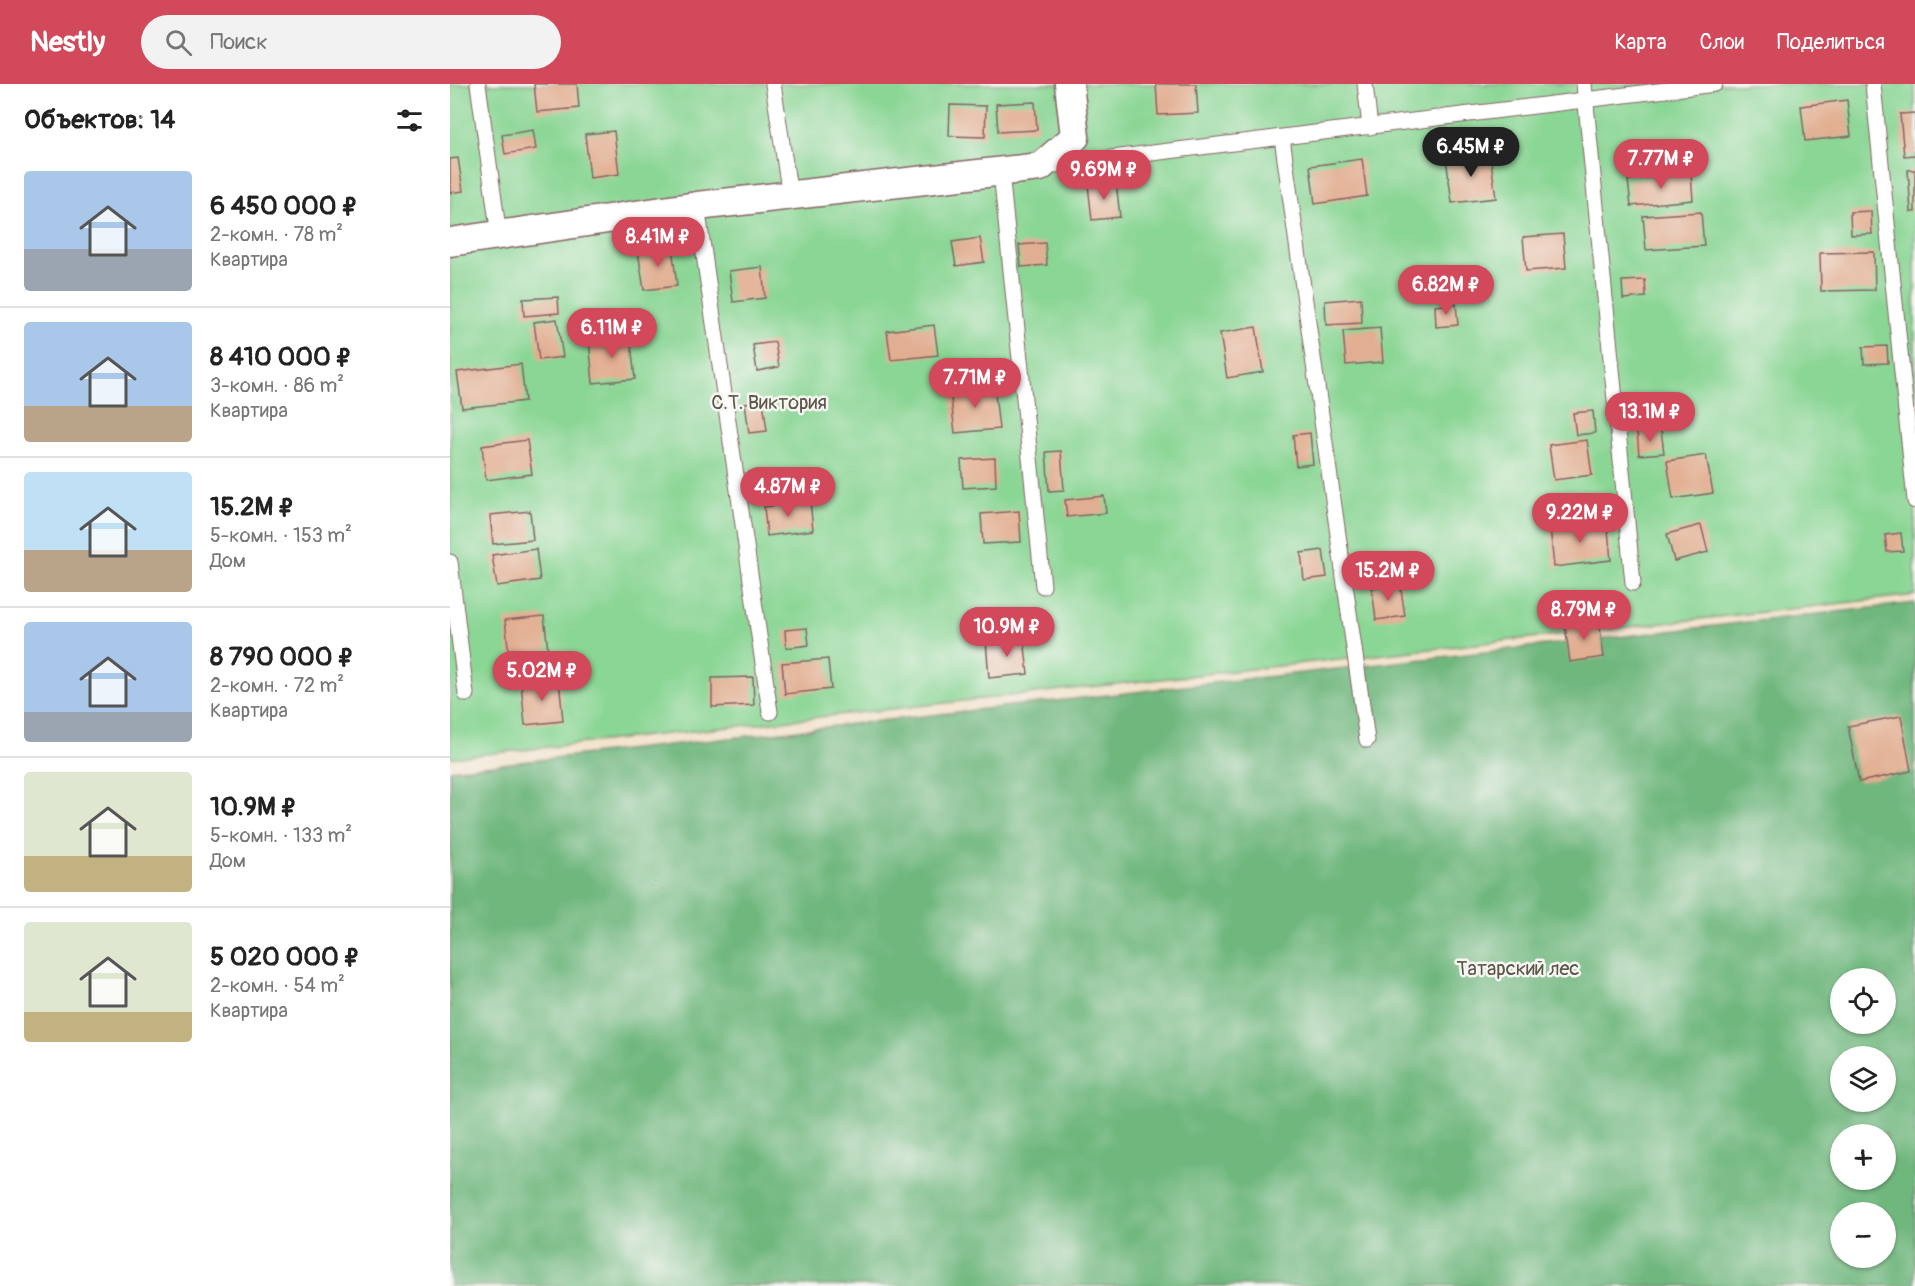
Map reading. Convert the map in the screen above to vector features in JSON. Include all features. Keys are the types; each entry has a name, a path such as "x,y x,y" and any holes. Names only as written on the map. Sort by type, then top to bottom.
{"street":[{"path":"450,242 697,206 1040,167 1075,137 1069,84"}],"lane":[{"path":"478,84 499,236"},
{"path":"773,84 790,196"},
{"path":"1365,84 1370,127"},
{"path":"1584,84 1633,583"},
{"path":"1040,167 1715,84"},
{"path":"1873,84 1915,501"},
{"path":"1281,138 1367,740"},
{"path":"1001,172 1043,586"},
{"path":"697,206 770,712"},
{"path":"450,562 466,694"}],"green space":[{"name":"С.Т. Виктория","path":"450,84 1915,84 1915,595 450,758"},
{"name":"Татарский лес","path":"1915,603 1915,1286 450,1286 450,770"}],"building":[{"path":"534,84 577,84 579,108 537,112"},
{"path":"1156,84 1196,84 1198,113 1158,115"},
{"path":"1847,100 1851,136 1805,141 1801,106"},
{"path":"1035,102 1037,130 998,132 996,104"},
{"path":"950,105 986,106 985,137 949,136"},
{"path":"1915,113 1915,155 1904,156 1900,114"},
{"path":"533,130 536,149 505,154 502,135"},
{"path":"614,131 619,174 590,178 585,134"},
{"path":"1490,153 1496,198 1452,203 1446,158"},
{"path":"458,158 463,191 450,193 450,159"},
{"path":"1362,159 1367,196 1315,204 1310,166"},
{"path":"1908,170 1915,170 1915,212 1911,212"},
{"path":"1691,174 1693,200 1631,206 1628,180"},
{"path":"1116,181 1120,217 1092,220 1088,185"},
{"path":"1871,211 1872,234 1851,235 1850,212"},
{"path":"1701,212 1704,246 1646,250 1643,216"},
{"path":"1563,234 1566,268 1526,271 1523,237"},
{"path":"980,238 984,262 956,266 952,242"},
{"path":"1045,243 1047,265 1021,267 1019,245"},
{"path":"672,247 677,286 644,290 638,251"},
{"path":"1874,252 1875,290 1821,291 1820,253"},
{"path":"762,267 765,298 733,302 729,271"},
{"path":"1645,280 1646,297 1623,299 1622,281"},
{"path":"558,297 559,313 524,316 523,299"},
{"path":"1361,298 1362,323 1326,325 1325,301"},
{"path":"1456,304 1458,325 1436,327 1435,306"},
{"path":"557,319 563,357 539,360 534,322"},
{"path":"934,325 938,355 891,360 887,331"},
{"path":"1256,327 1263,372 1227,378 1220,333"},
{"path":"1380,328 1383,362 1346,365 1343,331"},
{"path":"630,335 635,379 593,383 589,339"},
{"path":"775,342 779,367 757,371 753,345"},
{"path":"1887,346 1888,363 1864,364 1863,347"},
{"path":"521,364 525,401 462,408 457,372"},
{"path":"994,385 999,429 955,433 950,390"},
{"path":"763,401 767,431 749,433 745,403"},
{"path":"1593,411 1595,433 1576,435 1573,413"},
{"path":"1661,430 1664,453 1639,455 1637,432"},
{"path":"1310,433 1313,464 1296,466 1293,435"},
{"path":"527,440 532,474 486,480 482,446"},
{"path":"1587,440 1592,475 1554,480 1549,445"},
{"path":"1061,451 1064,490 1049,491 1046,452"},
{"path":"1706,455 1713,493 1673,499 1667,461"},
{"path":"995,458 996,486 963,488 961,460"},
{"path":"1104,496 1106,513 1067,517 1065,500"},
{"path":"810,501 813,530 767,536 764,507"},
{"path":"530,511 533,540 493,544 490,515"},
{"path":"1019,511 1021,542 983,544 981,514"},
{"path":"1607,520 1611,560 1554,567 1550,527"},
{"path":"1701,525 1708,552 1674,561 1667,534"},
{"path":"1901,533 1903,551 1887,552 1885,535"},
{"path":"536,549 540,580 497,586 492,555"},
{"path":"1323,550 1327,577 1304,580 1301,553"},
{"path":"1400,583 1405,616 1376,620 1372,588"},
{"path":"544,616 548,650 509,655 505,620"},
{"path":"1599,621 1604,657 1570,662 1565,625"},
{"path":"807,628 809,645 786,648 785,630"},
{"path":"1024,637 1028,674 989,678 986,641"},
{"path":"828,659 831,689 785,694 782,663"},
{"path":"753,677 754,705 712,707 712,678"},
{"path":"559,679 563,721 525,725 521,682"},
{"path":"1901,716 1911,771 1859,782 1848,726"}]}
